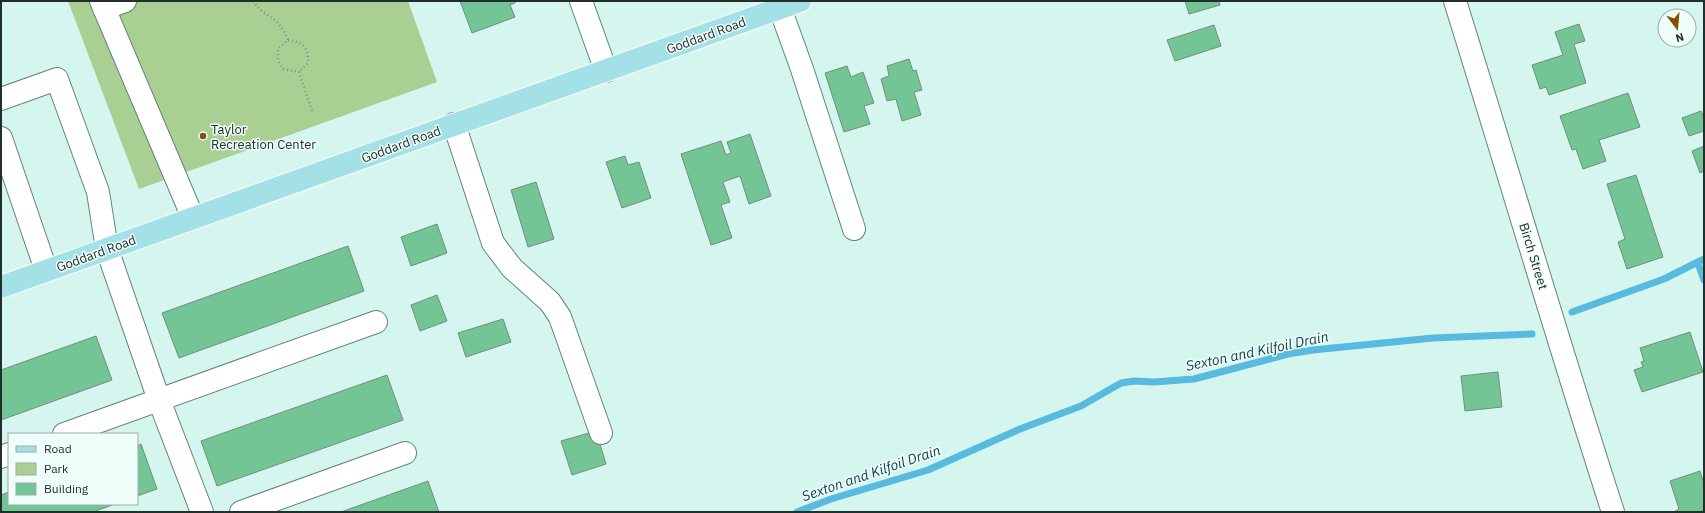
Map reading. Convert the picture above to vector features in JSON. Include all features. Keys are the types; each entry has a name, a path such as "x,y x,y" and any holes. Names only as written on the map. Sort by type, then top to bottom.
{"main road":[{"name":"Goddard Road","path":"1,286 800,1"}],"street":[{"path":"125,1 102,5 193,218"},
{"path":"581,1 606,70"},
{"name":"Birch Street","path":"1455,1 1538,268 1573,390 1613,512"},
{"path":"780,8 802,69 854,228"},
{"path":"1,99 57,79 98,192 106,249 159,400 202,512"},
{"path":"454,124 493,243 512,268 550,302 560,318 601,433"},
{"path":"1,138 46,270"},
{"path":"67,433 376,322"},
{"path":"241,512 405,453"}],"path":[{"path":"253,1 257,7 278,21 288,40 303,44 307,49 308,63 299,72"},
{"path":"288,40 278,49 278,60 283,69 299,72"},
{"path":"299,72 312,111"}],"green space":[{"name":"Taylor Recreation Center","path":"68,1 408,1 437,82 139,189"}],"building":[{"path":"460,1 515,1 515,3 510,5 515,17 472,33"},
{"path":"1185,1 1219,1 1220,5 1189,14"},
{"path":"1579,24 1585,41 1574,44 1586,83 1549,95 1546,87 1540,89 1532,65 1563,55 1555,32"},
{"path":"1214,25 1221,46 1175,61 1167,40"},
{"path":"909,59 913,71 916,70 922,90 914,92 921,115 902,121 896,99 887,101 881,79 889,76 887,66"},
{"path":"847,66 851,77 863,72 874,103 864,106 870,124 844,132 825,73"},
{"path":"1628,93 1640,127 1599,140 1606,161 1583,169 1576,149 1572,150 1560,116"},
{"path":"1701,111 1704,118 1704,131 1689,136 1682,118"},
{"path":"750,134 771,196 749,204 740,176 723,182 730,202 721,205 732,238 711,245 681,154 721,141 726,155 731,153 727,142"},
{"path":"1704,146 1704,171 1700,173 1692,151"},
{"path":"625,156 628,165 639,162 651,198 622,208 606,162"},
{"path":"1636,175 1663,257 1627,269 1618,242 1625,239 1607,184"},
{"path":"536,182 554,239 528,247 511,190"},
{"path":"437,224 447,253 411,266 401,237"},
{"path":"348,246 364,291 179,358 162,313"},
{"path":"437,295 447,321 420,331 411,305"},
{"path":"503,319 511,342 466,357 458,333"},
{"path":"1690,332 1703,372 1642,392 1634,370 1643,367 1641,362 1644,361 1640,348"},
{"path":"96,336 112,380 1,420 1,370"},
{"path":"1498,372 1502,407 1465,411 1461,376"},
{"path":"387,375 403,420 217,486 201,441"},
{"path":"596,431 606,464 572,475 561,441"},
{"path":"141,444 157,489 138,496 138,446"},
{"path":"1700,471 1704,484 1704,512 1674,512 1679,509 1670,481"},
{"path":"428,481 439,512 341,512"},
{"path":"8,492 8,505 112,505 93,512 1,512 1,495"}],"waterway":[{"name":"Sexton and Kilfoil Drain","path":"1572,312 1664,279 1704,259"},
{"path":"1698,263 1704,280"},
{"name":"Sexton and Kilfoil Drain","path":"797,512 831,499 928,470 1020,429 1081,406 1121,383 1134,381 1154,382 1194,379 1288,354 1313,350 1433,338 1532,334"}],"place":[{"name":"Taylor Recreation Center","path":"203,136"}]}
